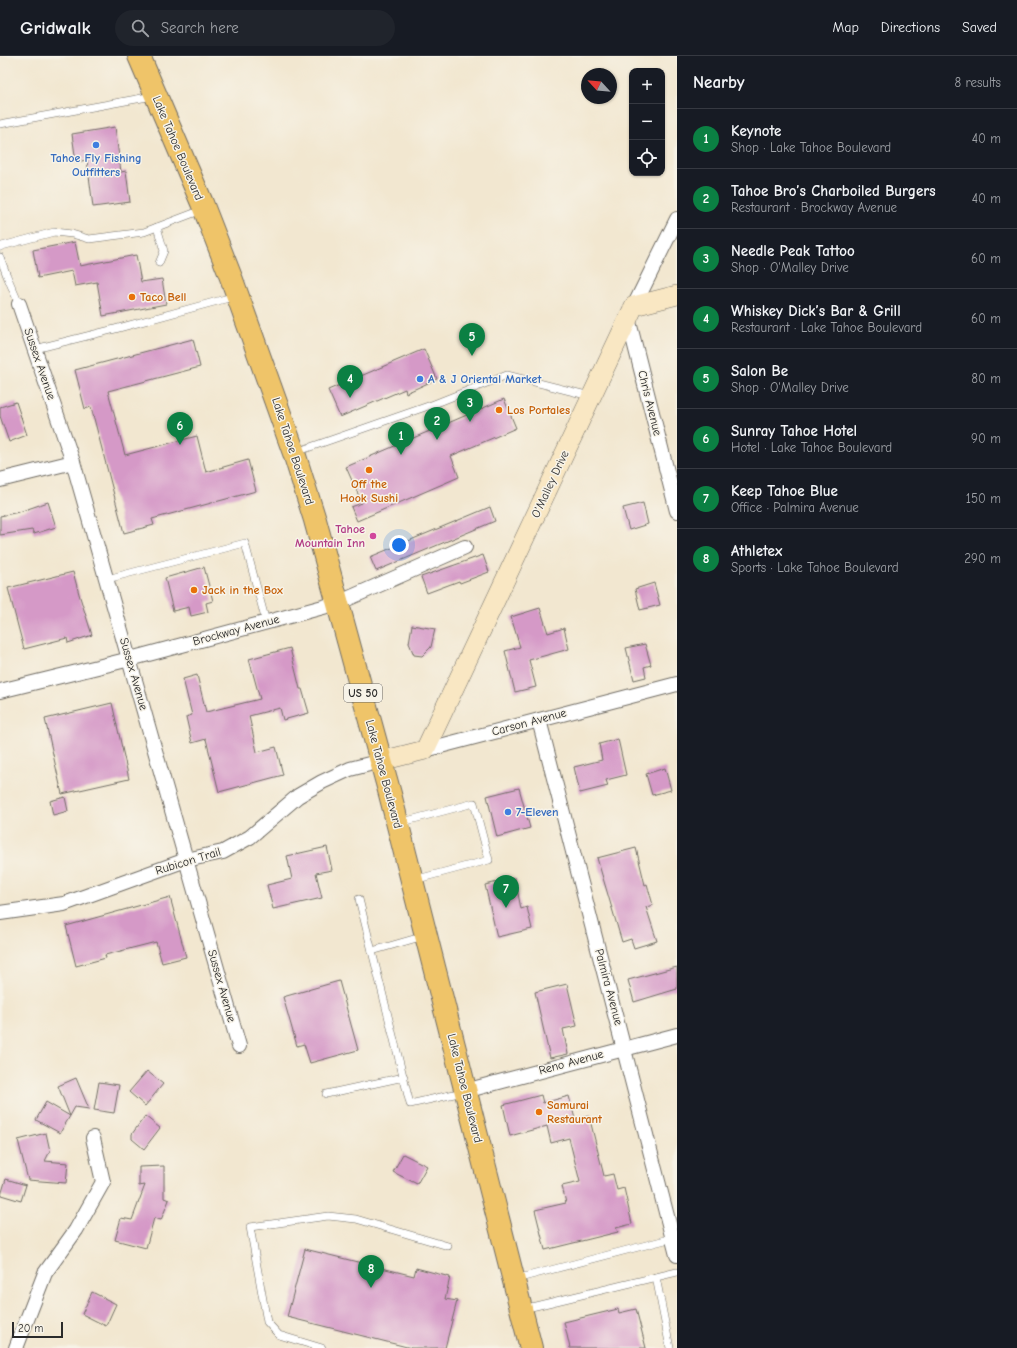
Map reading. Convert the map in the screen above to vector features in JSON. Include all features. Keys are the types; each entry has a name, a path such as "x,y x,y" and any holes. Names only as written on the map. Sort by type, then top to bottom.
{"highway":[{"name":"Lake Tahoe Boulevard","path":"139,56 204,210 265,369 315,520 398,823 531,1348"}],"street":[{"name":"O'Malley Drive","path":"426,750 591,396 677,219"},
{"path":"631,312 677,295"},
{"name":"Sussex Avenue","path":"20,304 73,462 239,1046"},
{"name":"Chris Avenue","path":"631,312 677,511"},
{"path":"0,480 73,462"},
{"name":"Brockway Avenue","path":"0,691 130,659 338,602 465,547"},
{"name":"Carson Avenue","path":"381,761 677,684"},
{"name":"Palmira Avenue","path":"539,720 677,1255"},
{"name":"Rubicon Trail","path":"0,913 64,904 186,860 223,852 250,837 298,796 322,782 350,769 381,761"},
{"name":"Reno Avenue","path":"465,1091 677,1034"},
{"path":"16,1348 45,1273 76,1230 102,1182 93,1138"}],"lane":[{"path":"0,124 156,96"},
{"path":"0,247 54,232 72,234 89,239 144,232 204,210"},
{"path":"157,227 164,251 159,263"},
{"path":"0,257 20,304"},
{"path":"35,349 237,296"},
{"path":"294,453 434,404 507,375 591,396"},
{"path":"107,579 245,543 266,622"},
{"path":"398,823 474,803 489,860 412,881"},
{"path":"359,899 410,1104 465,1091"},
{"path":"372,950 426,936"},
{"path":"326,1094 404,1077"},
{"path":"322,1348 279,1335 267,1322 250,1227 328,1216 356,1219 448,1246"},
{"path":"514,1280 673,1238"},
{"path":"521,1310 677,1272"},
{"path":"656,1277 670,1348"}],"building":[{"path":"115,127 121,172 126,171 130,202 93,207 87,160 76,162 72,134"},
{"path":"75,242 80,266 136,255 141,282 162,279 166,304 103,316 97,282 75,286 72,271 38,278 33,250"},
{"path":"193,339 200,367 108,391 125,455 197,436 206,472 248,460 256,491 152,519 154,525 124,533 91,407 85,409 75,370"},
{"path":"424,349 437,379 406,393 405,389 340,417 328,390"},
{"path":"504,399 516,428 451,456 459,477 357,521 351,507 362,503 346,467"},
{"path":"16,402 27,435 9,442 0,416 0,407"},
{"path":"48,502 56,527 34,534 32,530 0,535 0,516 19,512"},
{"path":"643,503 648,524 629,530 623,508"},
{"path":"490,507 495,521 376,571 370,557"},
{"path":"483,555 489,572 427,593 421,577"},
{"path":"204,567 213,601 206,603 208,612 191,616 189,607 173,611 165,578"},
{"path":"73,572 92,635 68,643 67,638 24,649 8,588"},
{"path":"654,583 660,605 640,610 635,589"},
{"path":"540,608 548,633 564,628 569,649 529,660 536,687 515,692 505,651 520,647 511,617"},
{"path":"412,625 435,629 431,647 422,656 414,655 409,643"},
{"path":"645,644 651,665 644,667 646,677 634,680 626,648"},
{"path":"290,648 300,689 302,689 309,713 283,720 280,708 249,716 257,752 276,747 283,775 219,792 206,739 192,743 186,717 192,715 183,679 197,675 206,712 260,699 249,659"},
{"path":"112,703 129,779 62,794 45,719"},
{"path":"618,739 626,775 606,780 608,786 580,793 574,767 602,760 599,744"},
{"path":"665,768 671,790 652,795 646,774"},
{"name":"7-Eleven","path":"519,788 530,828 497,837 487,796"},
{"path":"65,797 68,811 53,815 50,801"},
{"path":"327,847 332,870 316,873 322,898 273,909 267,885 292,879 287,856"},
{"path":"636,848 645,885 647,884 653,905 646,907 657,941 634,948 631,939 622,942 597,858"},
{"path":"515,878 521,909 527,907 532,929 497,937 485,885"},
{"path":"170,897 186,957 162,963 156,942 105,955 106,958 76,966 66,926"},
{"path":"677,967 677,989 634,1002 628,980"},
{"path":"339,981 358,1050 310,1063 304,1044 297,1046 283,997"},
{"path":"567,984 577,1026 563,1029 568,1054 550,1058 535,992"},
{"path":"147,1071 163,1084 145,1106 129,1092"},
{"path":"76,1078 89,1109 75,1107 70,1116 58,1086"},
{"path":"99,1082 119,1085 114,1113 94,1110"},
{"path":"541,1095 543,1103 569,1096 575,1119 589,1116 604,1176 613,1174 617,1190 624,1188 632,1224 616,1228 618,1232 545,1250 535,1210 566,1203 562,1186 580,1182 569,1138 551,1143 547,1126 510,1136 503,1105"},
{"path":"46,1102 70,1116 60,1133 36,1120"},
{"path":"145,1116 160,1128 144,1149 132,1139 132,1134"},
{"path":"46,1133 50,1151 45,1161 68,1163 66,1183 28,1180 18,1140"},
{"path":"403,1154 427,1166 417,1184 393,1172"},
{"path":"164,1166 164,1198 169,1200 161,1220 154,1218 146,1248 115,1240 121,1218 132,1220 145,1185 139,1186 139,1167"},
{"path":"6,1179 26,1185 21,1201 1,1195"},
{"path":"305,1249 414,1276 416,1268 450,1277 445,1299 457,1301 445,1348 411,1348 287,1317"},
{"path":"92,1292 116,1304 106,1326 82,1314"},
{"path":"618,1309 619,1313 636,1309 646,1348 570,1348 564,1322"}],"place":[{"name":"Tahoe Fly Fishing Outfitters","path":"96,145"},
{"name":"Taco Bell","path":"132,297"},
{"name":"Salon Be","path":"472,356"},
{"name":"A & J Oriental Market","path":"420,379"},
{"name":"Whiskey Dick’s Bar & Grill","path":"350,398"},
{"name":"Los Portales","path":"499,410"},
{"name":"Needle Peak Tattoo","path":"470,422"},
{"name":"Tahoe Bro’s Charboiled Burgers","path":"437,440"},
{"name":"Sunray Tahoe Hotel","path":"180,445"},
{"name":"Keynote","path":"401,455"},
{"name":"Off the Hook Sushi","path":"369,470"},
{"name":"Tahoe Mountain Inn","path":"373,536"},
{"name":"Jack in the Box","path":"194,590"},
{"name":"7-Eleven","path":"508,812"},
{"name":"Keep Tahoe Blue","path":"506,908"},
{"name":"Samurai Restaurant","path":"539,1112"},
{"name":"Athletex","path":"371,1288"}]}
